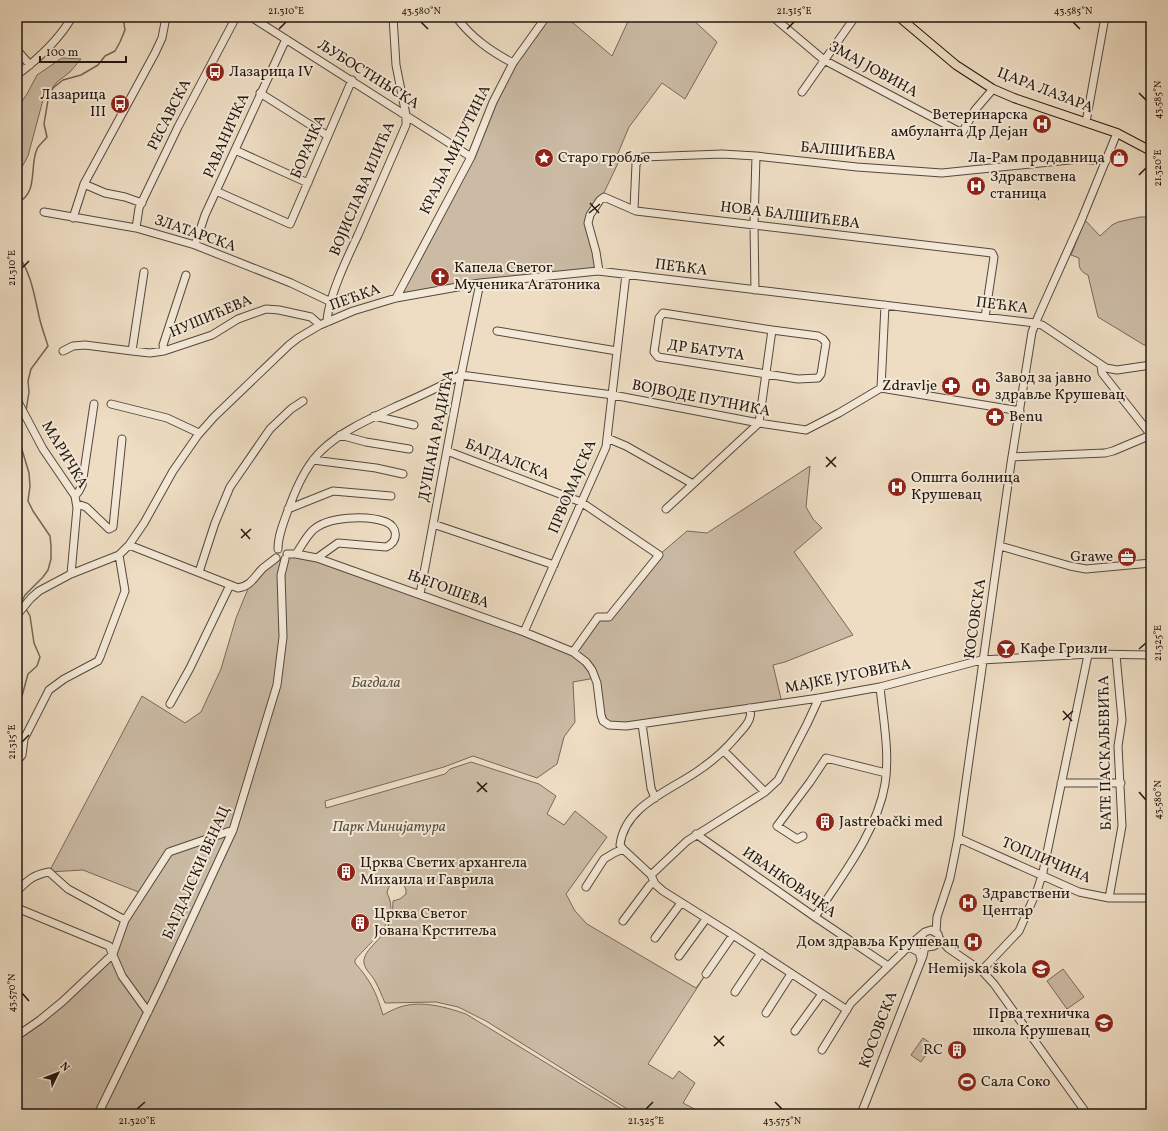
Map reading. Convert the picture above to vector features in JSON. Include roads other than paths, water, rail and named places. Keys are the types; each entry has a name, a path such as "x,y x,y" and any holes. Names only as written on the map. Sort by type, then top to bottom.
{"main road":[{"name":"ЦАРА ЛАЗАРА","path":"899,17 956,65 993,88 1029,103 1117,133 1151,151"}],"street":[{"path":"17,76 30,65 65,29 72,17"},
{"path":"73,218 84,184 162,38 166,17"},
{"name":"РЕСАВСКА","path":"136,228 139,208 178,126 236,17"},
{"name":"ЉУБОСТИЊСКА","path":"251,17 471,157"},
{"name":"ВОЈИСЛАВА ИЛИЋА","path":"323,324 347,259 406,125 406,115 396,65 393,17"},
{"path":"456,17 466,30 478,41 498,55 513,63"},
{"name":"ЗМАЈ ЈОВИНА","path":"773,17 824,60 962,133 975,110 993,88"},
{"path":"802,92 855,17"},
{"path":"1086,122 1105,17"},
{"name":"КРАЉА МИЛУТИНА","path":"396,298 471,157 493,102 513,63 542,19"},
{"name":"РАВАНИЧКА","path":"195,245 205,215 286,39"},
{"path":"17,50 30,65"},
{"name":"БОРАЧКА","path":"216,191 290,224 352,80"},
{"path":"260,93 328,136"},
{"name":"КОСОВСКА","path":"822,1050 851,1003 924,933 937,917 950,878 958,838 1012,457 1031,340 1035,323 1117,133"},
{"path":"235,150 308,184"},
{"name":"БАЛШИЋЕВА","path":"634,209 636,164 643,157 722,154 756,156 857,167 942,173 1079,159 1106,161"},
{"path":"756,156 754,224 756,290"},
{"path":"84,184 105,193 125,197 142,203"},
{"name":"НОВА БАЛШИЋЕВА","path":"599,271 588,223 590,215 600,200 604,197 636,211 992,253 994,257 985,317"},
{"name":"ЗЛАТАРСКА","path":"44,212 136,228 195,245 291,283 331,302"},
{"name":"ПЕЋКА","path":"119,555 129,545 144,523 173,471 199,433 289,345 298,338 323,324 353,311 396,298 480,283 599,271 1035,323"},
{"path":"132,351 144,272"},
{"name":"ПРВОМАЈСКА","path":"524,632 606,447 626,274"},
{"path":"164,351 163,345 186,276"},
{"name":"ДУШАНА РАДИЋА","path":"420,594 461,375 480,283"},
{"path":"884,305 881,388 1020,410"},
{"name":"НУШИЋЕВА","path":"63,351 73,346 85,344 150,353 164,351 212,335 238,319 266,309 279,310 311,317 323,324"},
{"name":"ДР БАТУТА","path":"663,313 772,330 821,337 826,343 821,374 818,378 798,379 658,357 654,352 658,318 663,313"},
{"path":"1035,323 1042,325 1106,368 1113,370 1151,365"},
{"path":"666,509 759,423 772,330"},
{"path":"497,331 618,351"},
{"path":"1012,457 1101,454 1113,451 1151,435 1102,373 1101,365"},
{"path":"276,558 275,553 278,549 280,534 295,492 313,460 322,450 340,435 374,416 440,387 461,375"},
{"name":"ВОЈВОДЕ ПУТНИКА","path":"461,375 612,396 759,423 806,430 881,388"},
{"name":"МАРИЧКА","path":"17,400 43,449 75,496 76,504 71,574"},
{"path":"199,572 215,523 230,487 270,429 291,409 303,402"},
{"path":"75,496 79,492 82,484 94,404"},
{"path":"111,404 167,418 199,433"},
{"path":"374,416 414,425"},
{"path":"340,435 366,442 409,449"},
{"path":"607,438 626,446 693,484"},
{"path":"76,504 86,507 109,529 113,527 122,439"},
{"name":"БАГДАЛСКА","path":"447,451 581,502 658,555 609,617 598,617 573,652"},
{"path":"313,460 376,468 404,474"},
{"path":"288,509 333,491 391,496"},
{"path":"296,554 312,530 331,520 361,517 386,522 392,527 396,538 386,547 338,544 317,558"},
{"path":"433,524 554,565"},
{"path":"129,545 238,588 250,584 262,568 276,558"},
{"path":"1000,546 1066,565 1086,569 1151,563"},
{"path":"276,558 281,561 286,557 283,549 278,549"},
{"name":"ЊЕГОШЕВА","path":"286,557 296,554 317,558 524,632 573,652 586,662 592,670"},
{"path":"17,761 22,755 24,739 50,690 64,679 98,661 100,657 125,591 119,555 71,574 39,591 19,610"},
{"name":"БАГДАЛСКИ ВЕНАЦ","path":"98,1114 148,1012 233,830 277,686 283,637 281,575 286,557"},
{"path":"170,704 190,668 230,585"},
{"path":"983,972 985,967 1018,932 1042,876 1088,655"},
{"name":"МАЈКЕ ЈУГОВИЋА","path":"592,670 597,683 601,714 604,721 609,725 617,727 819,698 880,687 983,660 1088,655 1151,655"},
{"name":"БАТЕ ПАСКАЉЕВИЋА","path":"1109,898 1122,826 1118,746 1122,720 1116,655"},
{"path":"815,918 872,827 880,805 886,773 885,732 880,687"},
{"path":"623,921 650,885 653,878 677,849 696,834 765,792 778,780 808,724 819,698"},
{"path":"586,887 604,859 622,847 624,828 639,809 700,770 724,751 745,727 750,717 749,708"},
{"path":"642,724 651,788 656,798"},
{"path":"724,751 765,792"},
{"path":"803,836 797,839 777,826 826,758 886,773"},
{"path":"1061,783 1121,783"},
{"path":"17,1036 62,1002 113,954 125,920 169,852 233,830"},
{"name":"ИВАНКОВАЧКА","path":"696,834 815,918 888,966"},
{"name":"ТОПЛИЧИНА","path":"958,838 1079,892 1109,898 1151,898"},
{"path":"622,847 653,878 664,892 761,953 847,1010"},
{"path":"17,891 28,880 37,875 49,872 68,889 125,920"},
{"path":"655,938 681,903"},
{"path":"17,908 109,946 122,976 148,1012"},
{"name":"КОСОВСКА","path":"861,1114 922,958 929,946 938,942 937,917"},
{"path":"679,956 706,919"},
{"path":"924,933 933,930 948,948 983,972 994,984 1087,1114"},
{"name":"КОСОВСКА","path":"924,933 921,939 929,946"},
{"path":"706,974 733,935"},
{"path":"908,947 929,946 948,948"},
{"path":"908,947 919,952 922,958"},
{"path":"735,992 761,953"},
{"path":"766,1012 791,974"},
{"path":"795,1031 822,994"}],"waterway":[{"path":"17,203 24,199 28,193 31,186 37,149 47,137 44,124 48,100 53,88 63,80 81,75 98,65 105,56 115,51 125,30 123,17"},
{"path":"17,254 29,276 48,346 31,369 28,381 29,392 26,411"},
{"path":"22,417 17,426 20,443 29,473 30,486 28,501 50,536 51,546 51,559 48,570 25,595 22,601 24,604"},
{"path":"17,699 22,696 28,674 37,666 40,657 34,643 30,616 26,609"}],"place":[{"name":"Лазарица IV","path":"215,72"},
{"name":"Лазарица III","path":"120,104"},
{"name":"Ветеринарска амбуланта Др Дејан","path":"1042,124"},
{"name":"Старо гробље","path":"544,158"},
{"name":"Ла-Рам продавница","path":"1119,158"},
{"name":"Здравствена станица","path":"976,186"},
{"name":"Капела Светог Мученика Агатоника","path":"440,277"},
{"name":"Zdravlje","path":"951,386"},
{"name":"Завод за јавно здравље Крушевац","path":"981,387"},
{"name":"Benu","path":"995,417"},
{"name":"Општа болница Крушевац","path":"897,487"},
{"name":"Grawe","path":"1127,557"},
{"name":"Кафе Гризли","path":"1006,649"},
{"name":"Jastrebački med","path":"825,822"},
{"name":"Црква Светих архангела Михаила и Гаврила","path":"346,872"},
{"name":"Здравствени Центар","path":"968,903"},
{"name":"Црква Светог Јована Крститеља","path":"360,923"},
{"name":"Дом здравља Крушевац","path":"973,942"},
{"name":"Hemijska škola","path":"1041,969"},
{"name":"Прва техничка школа Крушевац","path":"1104,1023"},
{"name":"RC","path":"957,1050"},
{"name":"Сала Соко","path":"967,1082"}],"park label":[{"name":"Багдала","path":"376,683"},
{"name":"Парк Минијатура","path":"389,827"}]}
